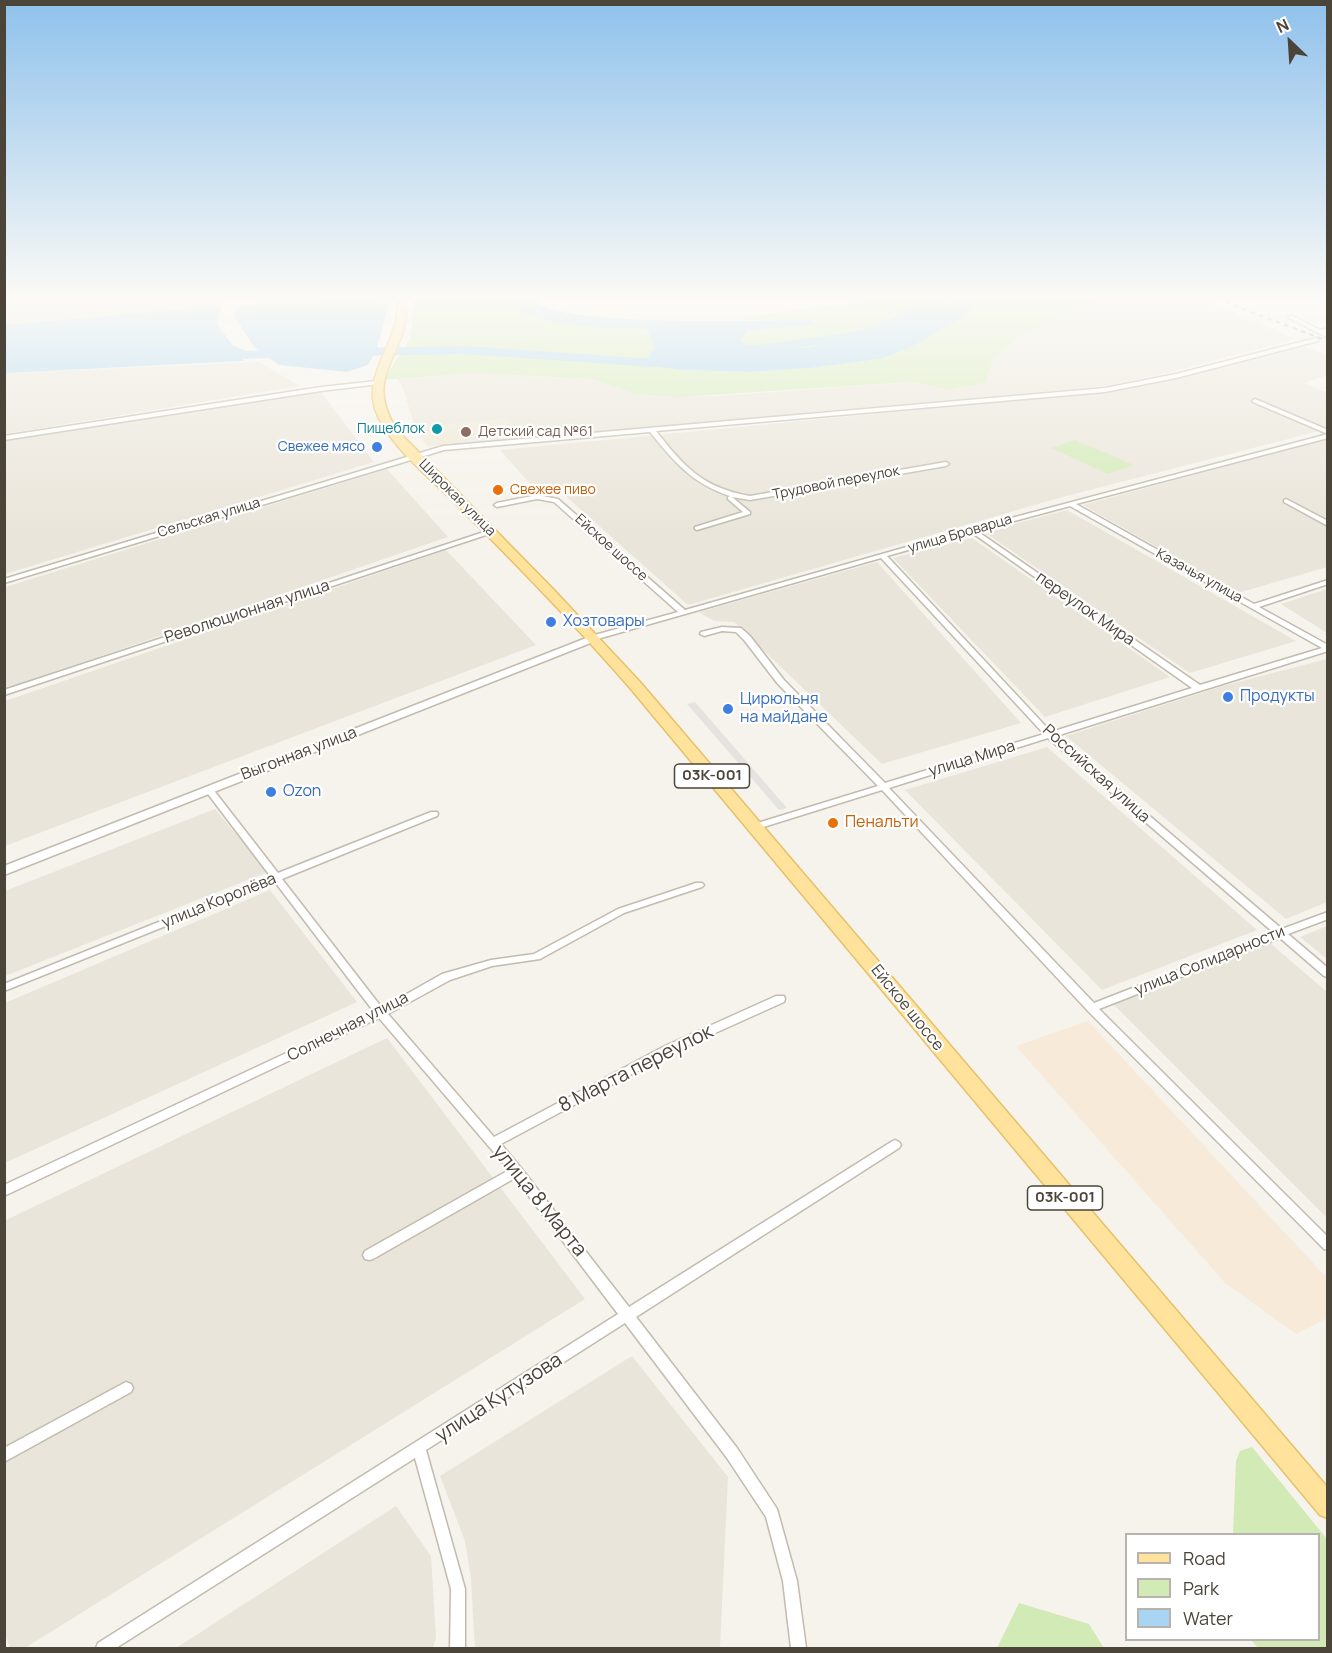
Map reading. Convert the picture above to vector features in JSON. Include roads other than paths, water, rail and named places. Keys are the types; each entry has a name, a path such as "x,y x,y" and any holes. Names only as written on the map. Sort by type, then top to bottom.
{"main road":[{"path":"377,383 380,376"},
{"name":"Широкая улица","path":"377,383 380,408 386,420 414,455 594,638"},
{"name":"Ейское шоссе","path":"594,638 1328,1507"}],"street":[{"name":"Сельская улица","path":"4,581 443,448 1105,390 1175,376"},
{"path":"4,438 321,389 377,383"},
{"path":"1255,401 1328,434"},
{"name":"Трудовой переулок","path":"651,429 676,462 741,505 748,513 698,528"},
{"name":"улица Броварца","path":"594,638 972,531 1328,434"},
{"name":"Трудовой переулок","path":"725,495 762,498 946,464"},
{"name":"Ейское шоссе","path":"497,505 537,497 556,500 684,613"},
{"path":"1286,501 1328,524"},
{"name":"Казачья улица","path":"1071,504 1328,648"},
{"name":"переулок Мира","path":"972,531 1198,688"},
{"name":"Революционная улица","path":"4,693 490,532"},
{"name":"Российская улица","path":"883,556 1050,735 1328,974"},
{"path":"1254,606 1328,582"},
{"path":"704,634 722,629 738,630 747,638 781,682 883,786 1092,1008 1328,1245"},
{"name":"Выгонная улица","path":"4,871 594,638"},
{"name":"улица Мира","path":"754,827 1328,648"},
{"name":"улица 8 Марта","path":"209,790 381,1013 517,1171 629,1314 732,1453 772,1514 790,1581 799,1648"},
{"name":"улица Королёва","path":"4,988 434,814"},
{"name":"Солнечная улица","path":"4,1191 381,1013 446,977 491,963 536,957 621,911 699,885"},
{"name":"улица Солидарности","path":"1092,1008 1278,932 1328,915"},
{"name":"8 Марта переулок","path":"493,1143 669,1049 780,999"},
{"name":"улица Кутузова","path":"103,1648 895,1144"},
{"path":"369,1255 517,1171"},
{"path":"4,1456 126,1388"},
{"path":"419,1449 458,1589 458,1648"}],"place":[{"name":"Пищеблок","path":"437,429"},
{"name":"Детский сад №61","path":"466,432"},
{"name":"Свежее мясо","path":"377,447"},
{"name":"Свежее пиво","path":"498,490"},
{"name":"Хозтовары","path":"551,622"},
{"name":"Продукты","path":"1228,697"},
{"name":"Цирюльня на майдане","path":"728,709"},
{"name":"Ozon","path":"271,792"},
{"name":"Пенальти","path":"833,823"}]}
